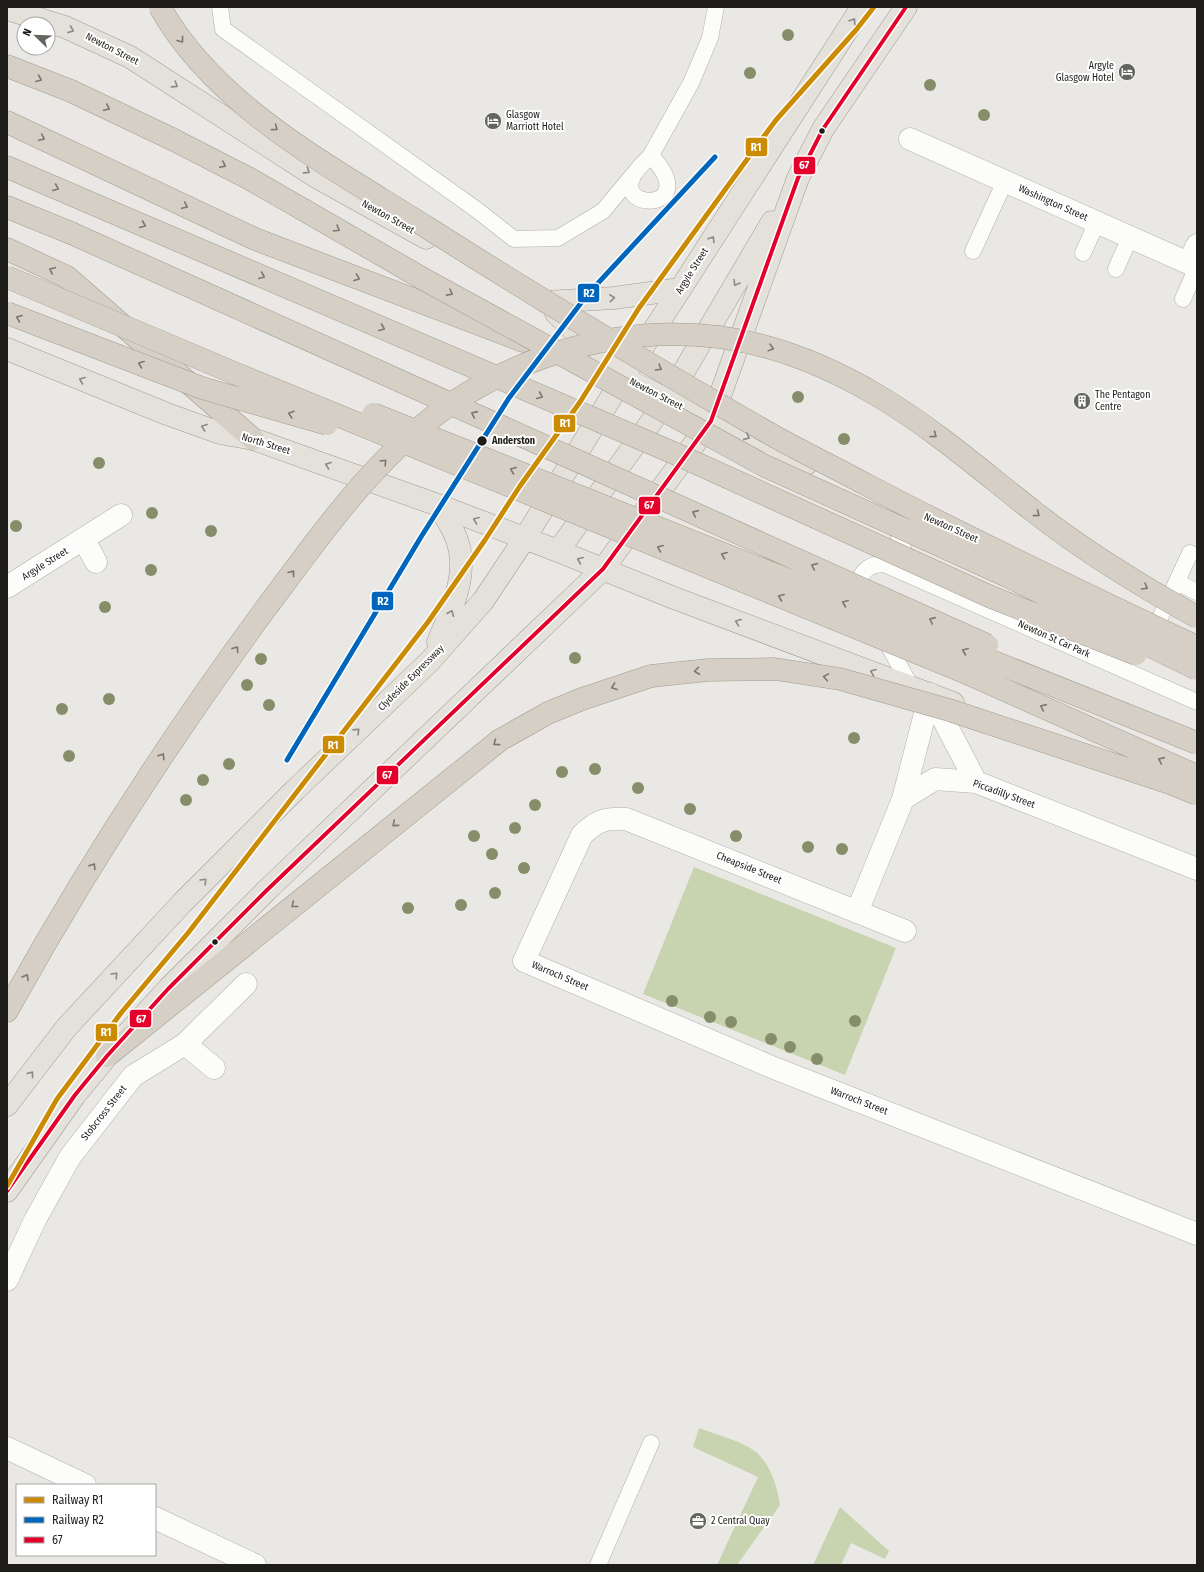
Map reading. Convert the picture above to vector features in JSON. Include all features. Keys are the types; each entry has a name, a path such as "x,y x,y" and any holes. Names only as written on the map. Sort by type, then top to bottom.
{"highway":[{"path":"160,7 167,20 196,60 244,104 295,144 466,252 773,436 972,540 1197,647"},
{"path":"7,66 72,91 172,139 250,179 427,281 765,466 1007,576 1197,670"},
{"path":"7,122 255,239 623,378"},
{"path":"7,167 669,451 991,597 1197,678"},
{"path":"7,206 71,233 1197,742"},
{"path":"7,249 67,277 253,439"},
{"path":"7,270 1197,742"},
{"path":"7,277 422,451 962,671 1197,776"},
{"path":"7,313 202,388 422,451"},
{"path":"7,1011 91,868 210,685 269,604 338,515 373,474 408,437 462,396 527,364 583,344 660,335 718,337 751,343 806,359 847,378 882,398 941,440 1075,542 1114,569 1197,616"},
{"path":"107,1056 500,740 548,713 622,684 651,676 708,670 775,669 840,679 949,710 1170,783 1197,795"}],"main road":[{"name":"Argyle Street","path":"525,538 623,378 862,7"},
{"path":"558,551 667,400 798,178 823,130 906,7"},
{"name":"Newton Street","path":"7,9 65,27 130,57 318,178 504,282 546,302 623,378 711,421 1197,637"},
{"path":"7,1191 75,1095 107,1056 168,989 266,890 602,569 711,421 798,178"},
{"path":"546,302 614,298 680,289"},
{"name":"North Street","path":"7,349 167,414 220,433 253,439 525,538 674,598 1197,795"},
{"path":"430,661 453,609 460,579 461,556 456,536 438,506"},
{"name":"Clydeside Expressway","path":"7,1105 66,1028 183,902 294,791 430,661 483,600 525,538"}],"street":[{"name":"Washington Street","path":"910,139 1130,237 1195,260"},
{"name":"Argyle Street","path":"7,588 122,515"},
{"path":"84,540 96,562"},
{"path":"920,690 976,782"},
{"path":"857,912 903,799 920,690"},
{"name":"Piccadilly Street","path":"903,799 935,779 976,782 1197,869"},
{"name":"Cheapside Street","path":"524,961 582,835 593,824 610,818 626,819 904,931"},
{"name":"Warroch Street","path":"524,961 774,1068 1197,1234"},
{"name":"Stobcross Street","path":"7,1280 35,1220 70,1157 134,1076 185,1044 246,984"},
{"path":"185,1044 214,1068"},
{"path":"7,1448 83,1484"},
{"path":"156,1518 255,1565"}],"lane":[{"path":"220,7 223,29 477,210 514,239 558,238 602,211 651,155 691,84 710,38 716,7"},
{"path":"633,175 631,186 633,192 641,200 653,201 664,195 666,190 666,178 651,155"},
{"path":"973,251 1005,182"},
{"path":"1083,253 1097,222"},
{"path":"1116,269 1130,237"},
{"path":"1183,299 1195,260"},
{"path":"888,500 911,576"},
{"path":"1159,620 1190,553"},
{"name":"Newton St Car Park","path":"920,690 862,596 859,582 861,575 865,570 877,564 884,564 1197,702"},
{"path":"1177,582 1197,592"},
{"path":"598,1565 651,1443"}],"green space":[{"path":"694,867 896,948 845,1075 643,994"},
{"path":"699,1428 737,1442 751,1448 756,1452 769,1469 777,1491 780,1505 737,1565 717,1565 758,1477 693,1447"},
{"path":"840,1507 889,1551 885,1559 851,1543 841,1565 813,1565"}],"rail line":[{"name":"R1","path":"7,1186 57,1099 121,1013 188,933 428,622 485,540 520,486 580,402 639,308 776,120 856,30 874,7"},
{"name":"R2","path":"287,760 421,537 509,398 587,295 715,157"}],"transit line":[{"name":"67","path":"7,1191 75,1095 107,1056 168,989 267,890 603,569 711,421 798,178 823,129 906,7"}],"place":[{"name":"Argyle Glasgow Hotel","path":"1127,72"},
{"name":"Glasgow Marriott Hotel","path":"493,121"},
{"name":"The Pentagon Centre","path":"1082,401"},
{"name":"Anderston","path":"482,441"},
{"name":"2 Central Quay","path":"698,1521"}]}
